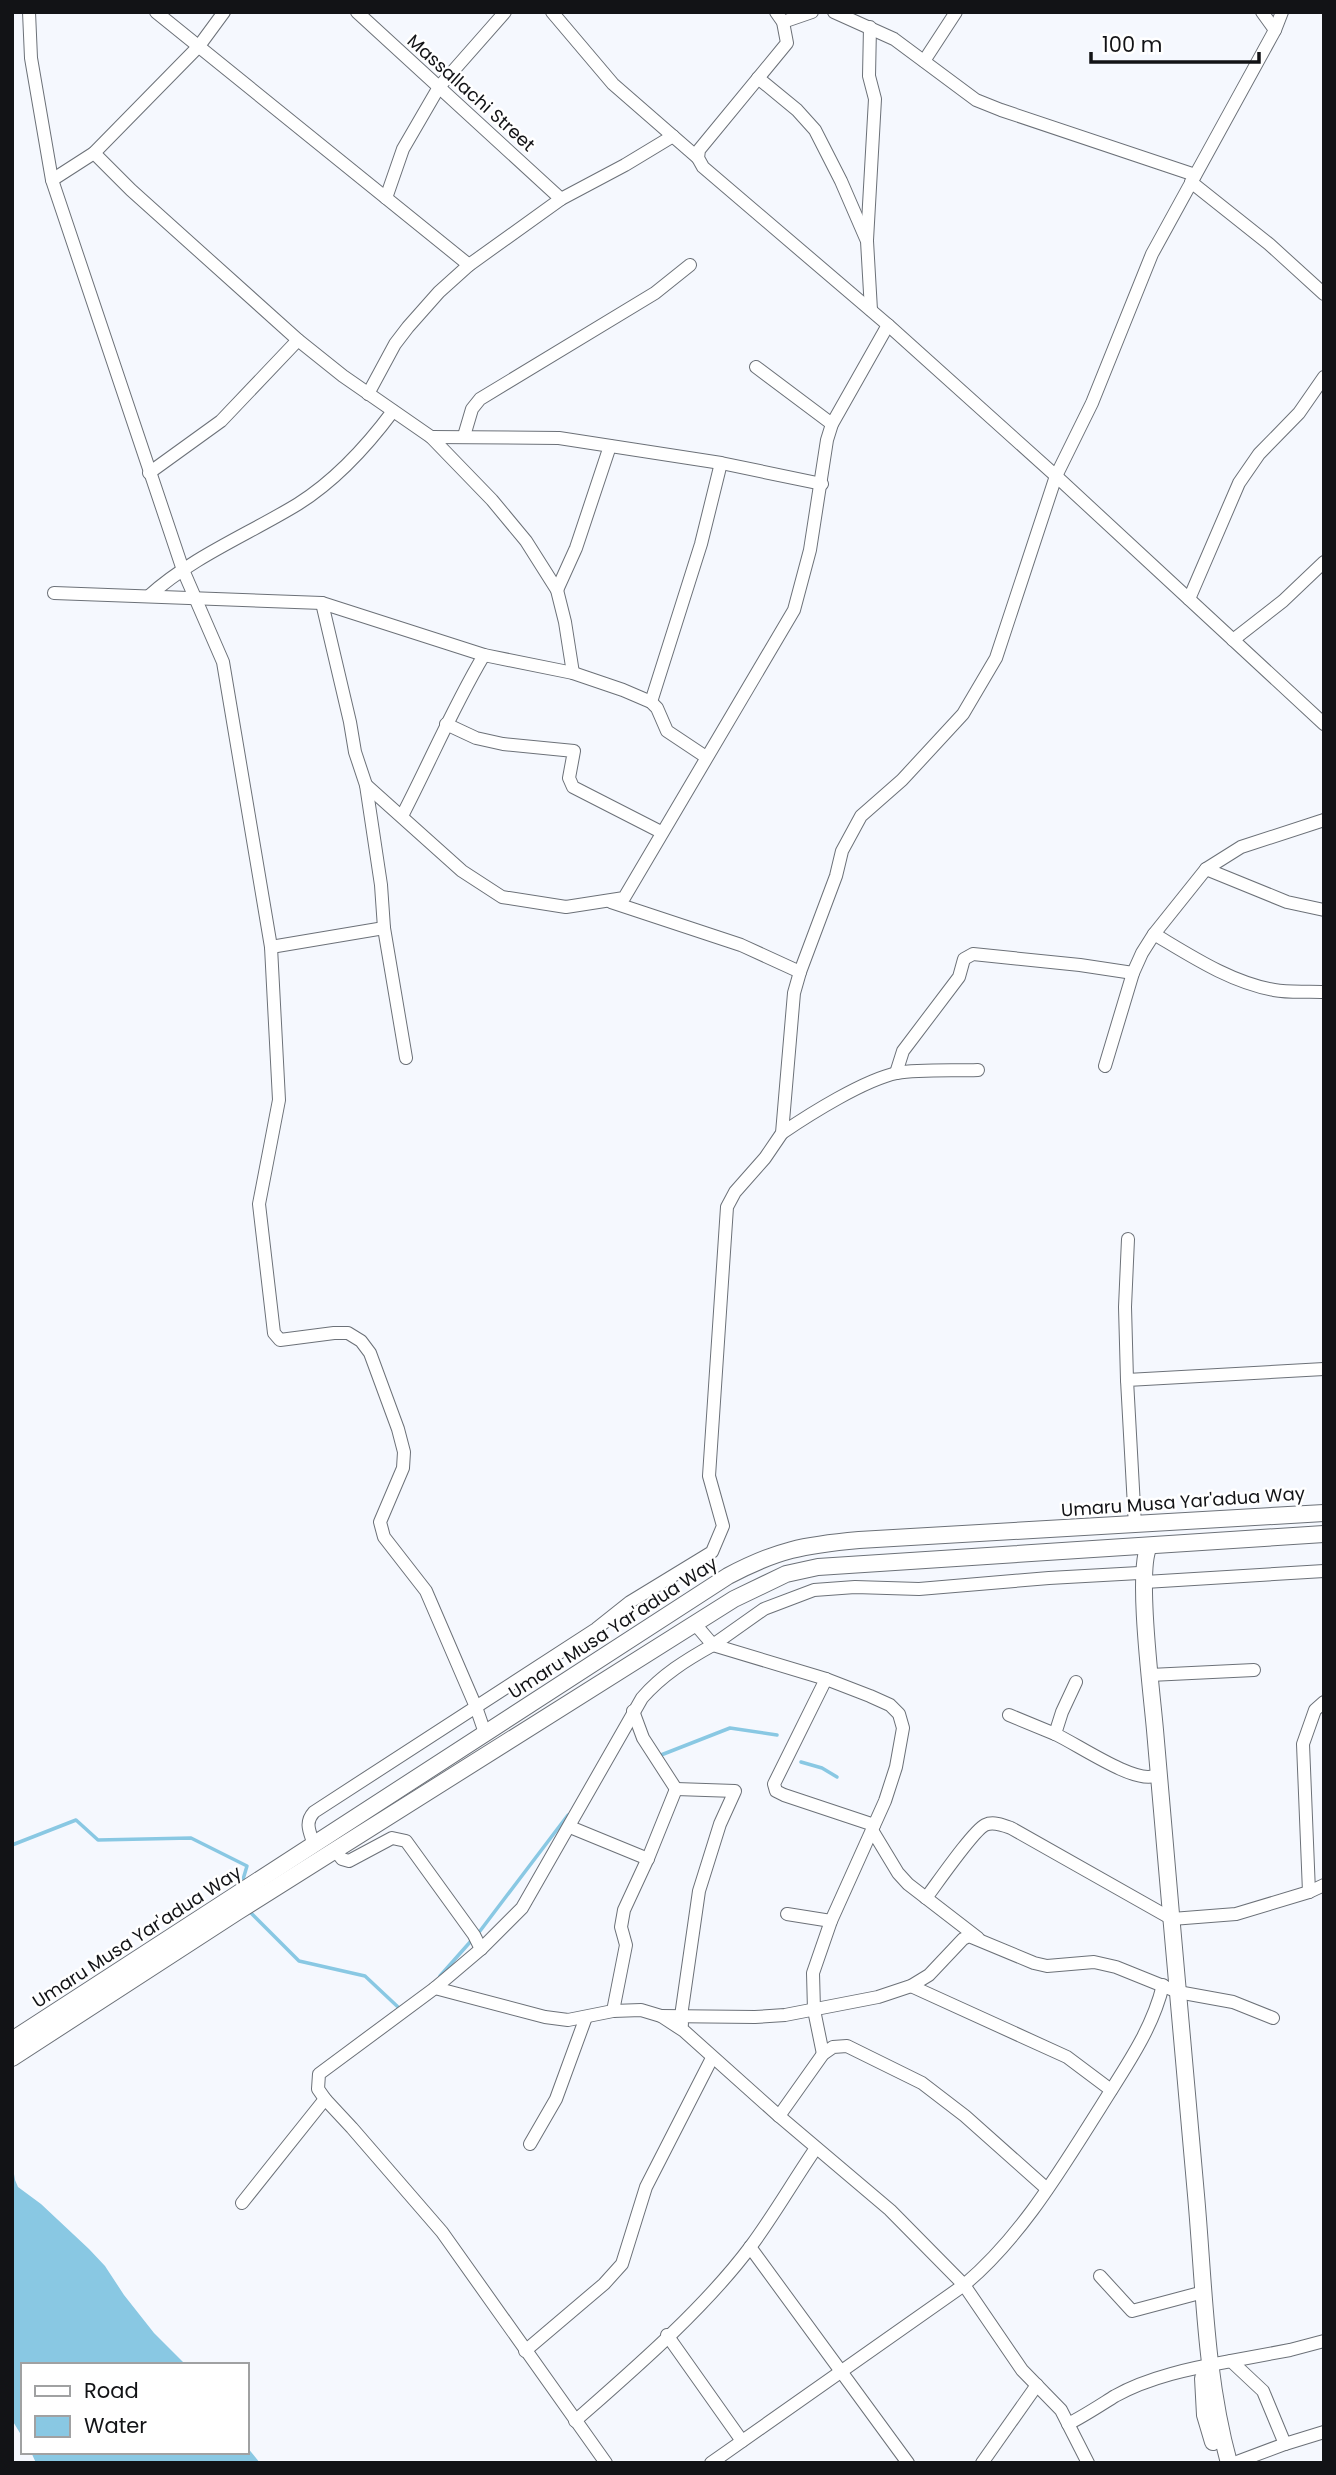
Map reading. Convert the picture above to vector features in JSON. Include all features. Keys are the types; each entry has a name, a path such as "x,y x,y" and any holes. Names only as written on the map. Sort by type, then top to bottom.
{"main road":[{"name":"Umaru Musa Yar'adua Way","path":"12,2040 728,1576 759,1560 814,1544 1324,1513"},
{"name":"Umaru Musa Yar'adua Way","path":"12,2058 335,1850 695,1624 761,1584 786,1574 818,1567 1324,1534"},
{"path":"1149,1546 1143,1561 1142,1578 1143,1664 1167,1917"},
{"path":"1131,1547 1142,1578 1170,1988 1196,2294 1219,2426 1231,2463"},
{"path":"1170,1988 1207,2366 1205,2415 1218,2463"}],"street":[{"path":"29,12 31,58 52,180 183,570 223,662 271,947 279,1100 259,1204 274,1333 280,1340 348,1333 361,1341 370,1353 404,1452 403,1468 380,1522 384,1537 426,1591 485,1733"},
{"path":"156,12 469,265"},
{"path":"52,180 94,153 199,46 224,12"},
{"name":"Massallachi Street","path":"357,12 561,199"},
{"path":"386,198 403,149 439,88 505,12"},
{"path":"552,12 613,85 698,158 703,167 888,324 1324,724"},
{"path":"698,158 699,150 787,43 779,17 812,12"},
{"path":"834,12 894,39 976,100 1193,178 1324,293"},
{"path":"925,61 956,12"},
{"path":"1262,12 1275,30"},
{"path":"782,1133 793,1001 800,972 836,876 842,851 861,816 902,780 963,714 996,658 1056,476 1092,402 1152,254 1275,30 1282,12"},
{"path":"870,27 869,76 875,99 867,241 871,310"},
{"path":"758,78 797,110 815,130 867,241"},
{"path":"368,394 395,344 408,327 439,292 469,265 561,199 673,136"},
{"path":"94,153 141,199 298,340 368,394 431,437 492,500 526,541 557,590 573,673"},
{"path":"464,436 472,409 480,399 655,293 690,265"},
{"path":"366,785 462,871 502,897 566,907 624,898 794,610 807,562 832,424 888,324"},
{"path":"149,473 221,421 298,340"},
{"path":"756,367 832,424"},
{"path":"1189,599 1239,483 1259,454 1299,413 1324,377"},
{"path":"149,596 183,570 301,502 337,474 373,438 393,411"},
{"path":"431,437 559,438 721,463 822,484"},
{"path":"557,590 576,548 611,446"},
{"path":"651,702 701,544 721,463"},
{"path":"1233,640 1283,601 1324,562"},
{"path":"54,593 322,603 484,655 573,673 623,690 651,702 657,708 667,731 706,757"},
{"path":"322,603 355,752 366,785 381,885 384,928 406,1058"},
{"path":"402,816 439,745 446,724 484,655"},
{"path":"446,724 476,738 503,744 575,751 569,778 573,787 661,832"},
{"path":"1105,1066 1133,973 1154,934 1206,869 1241,848 1324,820"},
{"path":"1206,869 1287,902 1324,910"},
{"path":"610,901 741,945 800,972"},
{"path":"271,947 384,928"},
{"path":"1154,934 1248,984 1276,991 1324,992"},
{"path":"896,1073 903,1051 960,977 964,959 973,954 1133,973"},
{"path":"314,1845 308,1826 308,1819 314,1812 596,1629 630,1602 712,1552 723,1527 709,1476 727,1212 735,1192 765,1158 782,1133 814,1112 869,1084 896,1073 978,1070"},
{"path":"1128,1239 1126,1380 1135,1525"},
{"path":"1126,1380 1324,1369"},
{"path":"607,2463 442,2232 325,2099 318,2089 319,2074 435,1988 481,1949 522,1908 633,1711 655,1684 684,1661 713,1645 764,1609 814,1590 855,1587 944,1587 1049,1578 1142,1578 1324,1571"},
{"path":"695,1624 713,1645 826,1679 890,1705 898,1714 903,1728 896,1767 873,1827 831,1921 813,1973 814,2010 823,2054"},
{"path":"1150,1675 1254,1670"},
{"path":"826,1679 774,1784 776,1791 873,1827 898,1873 908,1884 978,1938"},
{"path":"1055,1734 1076,1682"},
{"path":"1309,1892 1303,1744 1315,1710 1324,1702"},
{"path":"633,1711 643,1738 676,1789"},
{"path":"1009,1715 1055,1734 1130,1774 1145,1779 1154,1776"},
{"path":"613,2011 626,1945 621,1927 624,1910 676,1789"},
{"path":"676,1789 736,1791 720,1824 699,1891 681,2016 684,2031"},
{"path":"926,1898 976,1833 987,1824 993,1823 1011,1828 1167,1917 1236,1914 1324,1885"},
{"path":"570,1827 648,1859"},
{"path":"335,1850 342,1859 349,1861 392,1838 406,1841 474,1935 481,1949"},
{"path":"787,1914 831,1921"},
{"path":"435,1988 545,2017 568,2020 613,2011 640,2010 661,2016 755,2017 814,2010 878,1997 911,1986 929,1975 969,1936 1034,1964 1047,1966 1094,1962 1116,1967 1170,1988 1233,2002 1273,2018"},
{"path":"911,1986 1067,2057 1111,2090"},
{"path":"711,2463 986,2267 1021,2227 1047,2189 1111,2090 1170,1988"},
{"path":"661,2016 684,2031 890,2210 964,2285 1022,2370 1061,2410 1088,2463"},
{"path":"530,2144 556,2099 586,2017"},
{"path":"779,2116 823,2054 833,2047 847,2046 922,2083 965,2116 1047,2189"},
{"path":"525,2351 604,2284 622,2264 646,2187 712,2058"},
{"path":"242,2203 325,2099"},
{"path":"575,2421 630,2372 701,2302 750,2248 816,2148"},
{"path":"750,2248 908,2463"},
{"path":"1100,2276 1132,2311 1196,2294"},
{"path":"667,2335 742,2441"},
{"path":"1068,2424 1116,2396 1142,2385 1207,2366 1324,2341"},
{"path":"1231,2361 1263,2391 1284,2444"},
{"path":"982,2463 1037,2385"},
{"path":"1231,2463 1324,2432"}],"water":[{"path":"12,2162 18,2187 41,2204 89,2249 105,2266 154,2333 184,2363 21,2363 21,2435 12,2420"},
{"path":"248,2448 260,2463 36,2463 32,2454 248,2454"}],"waterway":[{"path":"661,1755 730,1728 777,1735"},
{"path":"801,1762 822,1768 837,1777"},
{"path":"480,1931 568,1815"},
{"path":"12,1845 76,1820 98,1840 191,1838 247,1866 241,1886"},
{"path":"249,1911 299,1961 365,1976 398,2007"},
{"path":"440,1976 471,1941"}]}
